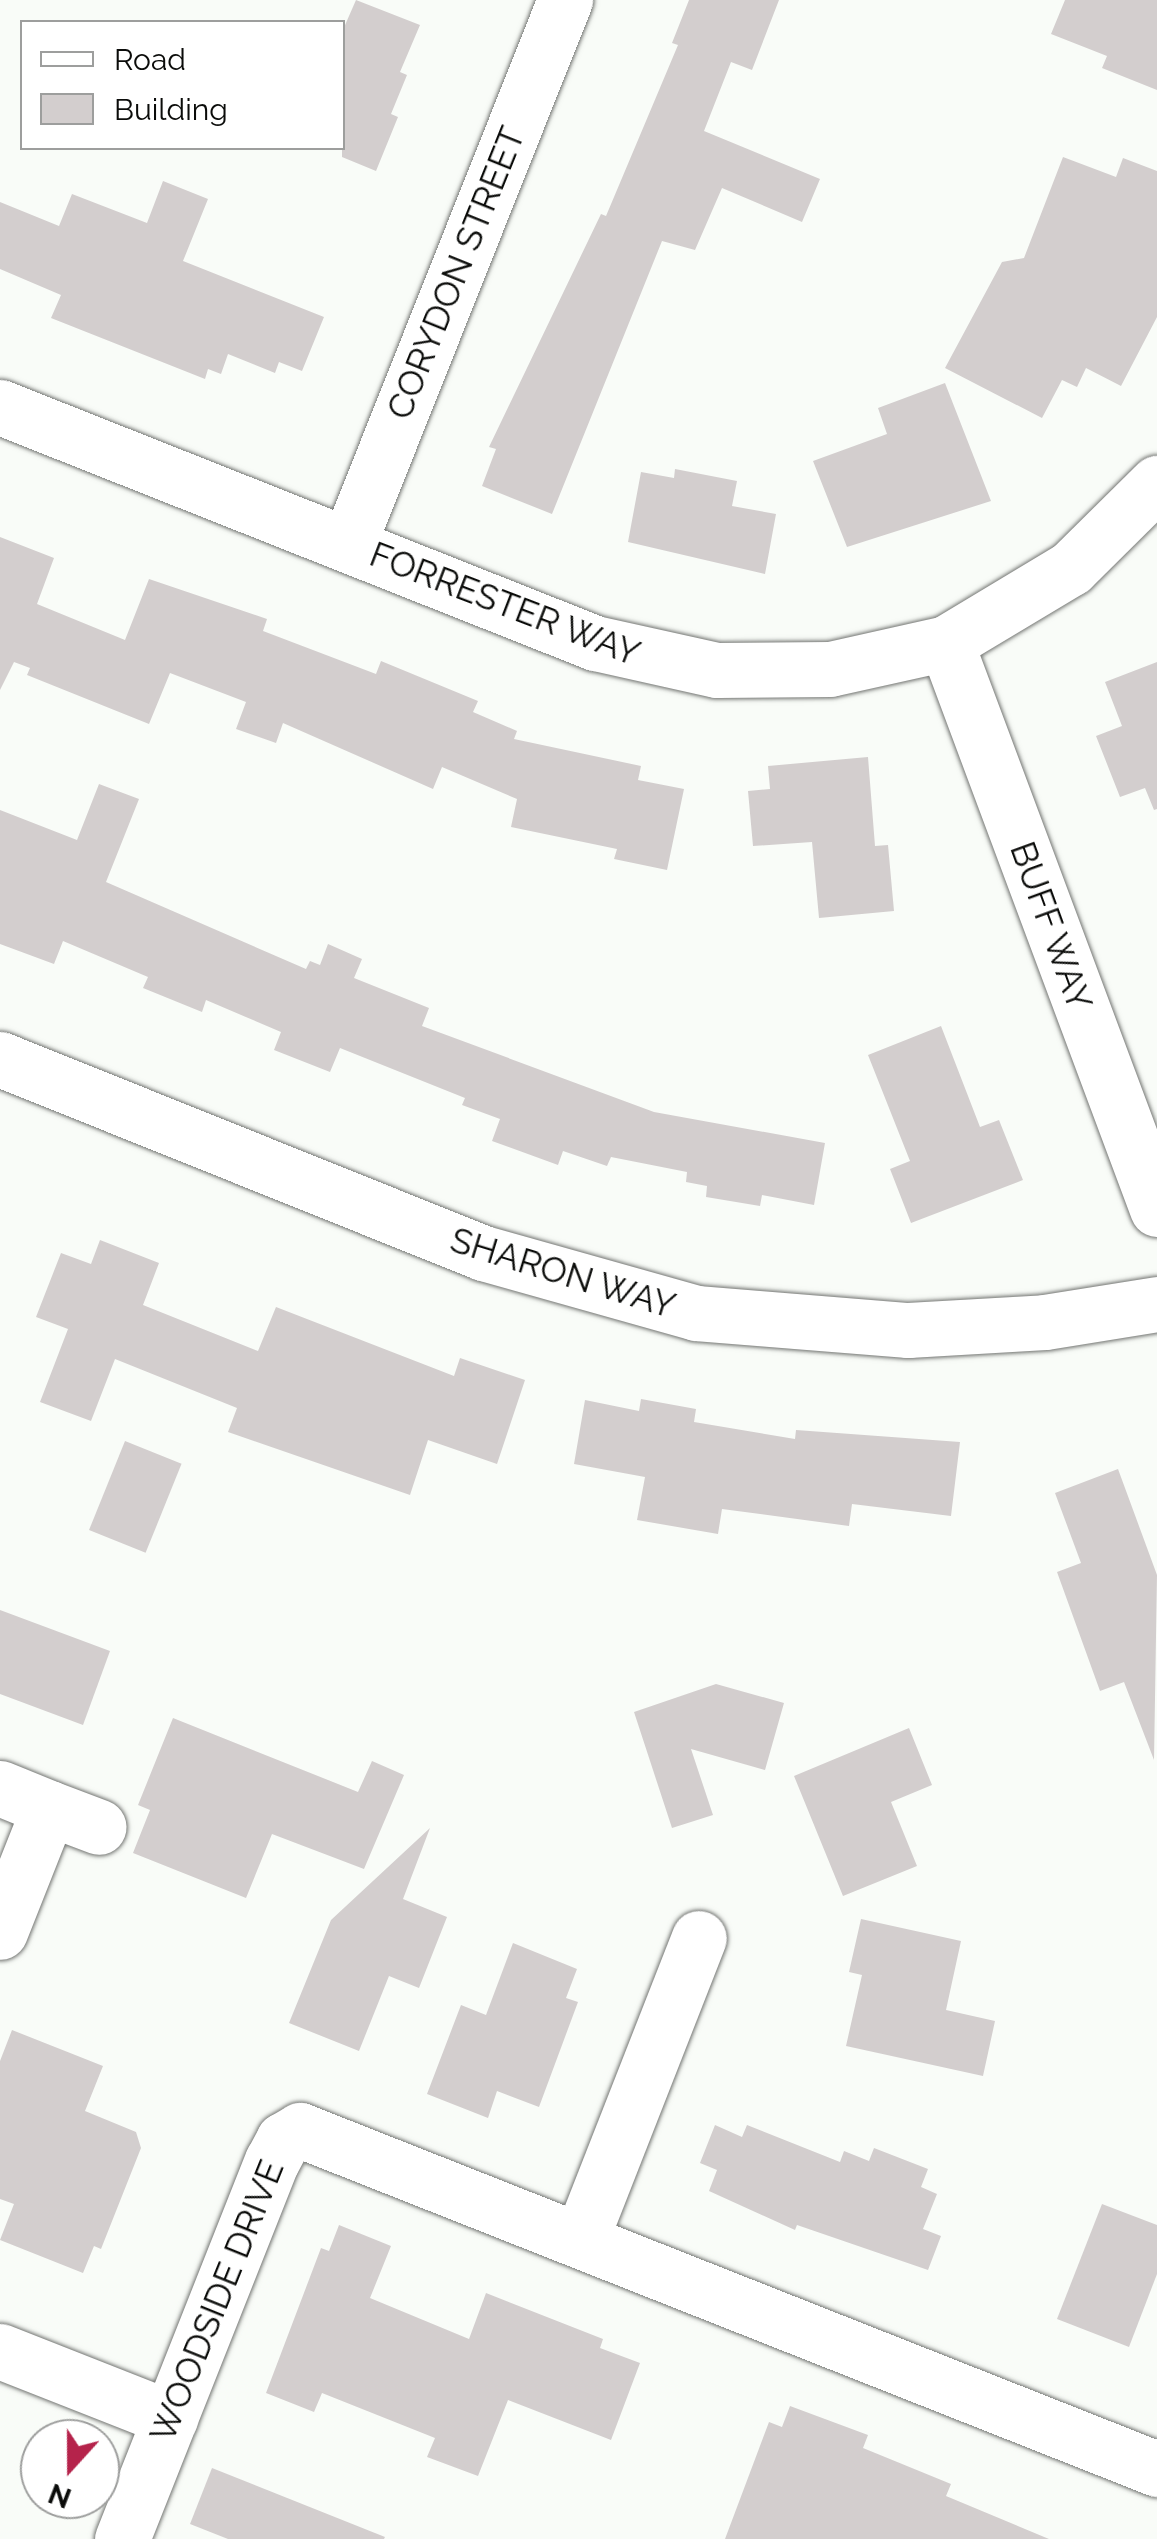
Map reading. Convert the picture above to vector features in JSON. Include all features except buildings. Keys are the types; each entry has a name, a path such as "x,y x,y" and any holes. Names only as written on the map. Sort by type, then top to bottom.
{"street":[{"name":"CORYDON STREET","path":"348,545 564,0"},
{"name":"FORRESTER WAY","path":"0,407 595,643 674,664 830,668 946,643 1070,568 1157,483"},
{"name":"BUFF WAY","path":"946,643 1157,1209"},
{"name":"SHARON WAY","path":"0,1058 483,1253 696,1313 908,1330 1045,1322 1157,1304"},
{"path":"0,1932 24,1798 99,1828"},
{"path":"582,2236 700,1938"},
{"name":"WOODSIDE DRIVE","path":"122,2539 290,2133 326,2135 1157,2469"},
{"path":"0,2351 170,2418"}]}
